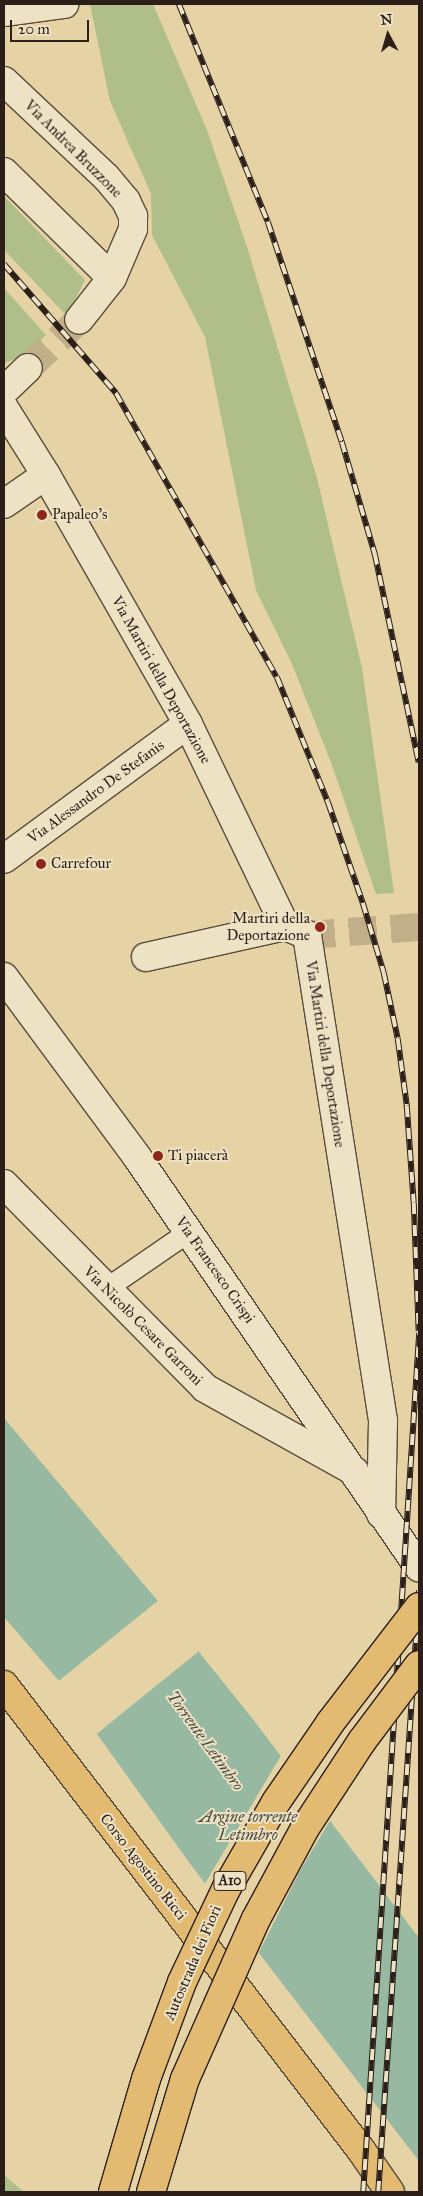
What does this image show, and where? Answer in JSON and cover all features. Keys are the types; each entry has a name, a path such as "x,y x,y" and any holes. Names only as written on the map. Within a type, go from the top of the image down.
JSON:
{"main road":[{"name":"Autostrada dei Fiori","path":"113,2192 146,2080 182,1982 226,1889 281,1794 330,1724 419,1607"},
{"name":"A10","path":"151,2192 185,2079 256,1918 305,1828 362,1741 419,1665"},
{"name":"Corso Agostino Ricci","path":"4,1685 361,2150 390,2192"}],"street":[{"path":"4,12 64,4"},
{"name":"Via Andrea Bruzzone","path":"4,81 106,177 126,201 133,216 132,229 112,278 79,320"},
{"path":"4,172 112,278"},
{"path":"4,391 28,368"},
{"name":"Via Martiri della Deportazione","path":"4,408 46,475 188,724 296,930 383,1421 381,1514"},
{"path":"4,504 46,475"},
{"name":"Via Alessandro De Stefanis","path":"4,859 188,724"},
{"path":"146,957 296,930"},
{"name":"Via Francesco Crispi","path":"4,977 189,1232 419,1568"},
{"name":"Via Nicolò Cesare Garroni","path":"4,1184 205,1388 354,1471"},
{"path":"106,1289 189,1232"}],"shaded area":[{"path":"90,4 153,4 207,130 248,250 317,478 362,668 394,893 376,894 332,765 292,664 256,590 205,337 152,235 151,194 110,101"},
{"path":"4,196 85,280 67,316 4,250"},
{"path":"4,288 46,335 24,356 4,363"},
{"path":"4,2175 24,2192 4,2192"}],"water":[{"name":"Argine torrente Letimbro","path":"4,1418 157,1600 252,1718 419,1938 419,2161 191,1865 59,1681 4,1617"}],"pier":[{"path":"160,1599 201,1650 97,1734 56,1683"},
{"path":"282,1754 331,1819 301,1869 258,1954 204,1885"}],"tunnel":[{"path":"28,368 79,320"},
{"path":"307,935 419,927"}],"railway":[{"path":"179,4 268,222 342,442 375,554 419,762"},
{"path":"4,264 116,393 277,677 328,802 363,903 384,973 398,1039 407,1106 414,1203 419,1331"},
{"path":"363,2192 419,1333"},
{"path":"378,2192 419,1590"}],"place":[{"name":"Papaleo's","path":"42,515"},
{"name":"Carrefour","path":"41,864"},
{"name":"Martiri della Deportazione","path":"320,927"},
{"name":"Ti piacerà","path":"158,1156"}],"water label":[{"name":"Torrente Letimbro","path":"205,1741"}]}
